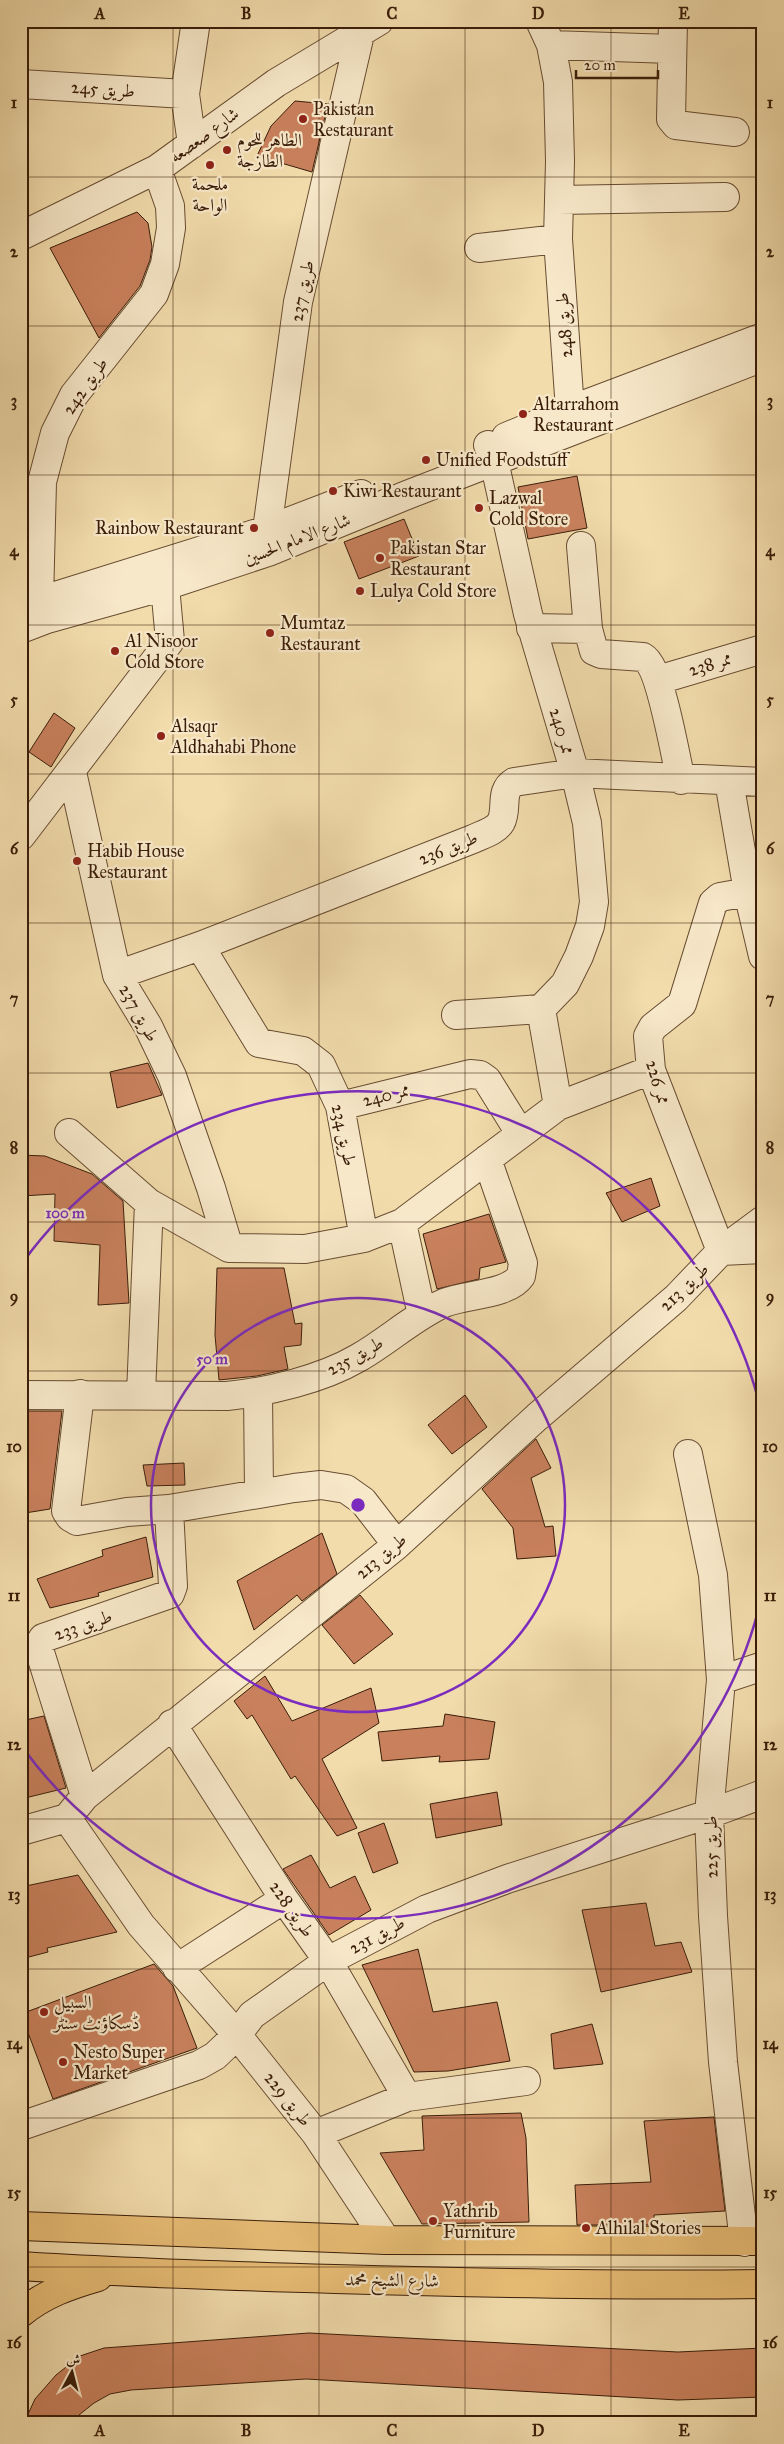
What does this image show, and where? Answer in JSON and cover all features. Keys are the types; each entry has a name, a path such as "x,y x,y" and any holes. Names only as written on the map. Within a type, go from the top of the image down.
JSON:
{"main road":[{"path":"21,2226 386,2240 753,2241"},
{"name":"شارع الشيخ محمد","path":"21,2266 112,2272 648,2285 763,2284"},
{"path":"21,2313 38,2300 70,2286 112,2272"}],"street":[{"path":"192,144 185,94 196,21"},
{"path":"673,21 671,119 676,124 735,132"},
{"name":"شارع صعصعه","path":"21,236 157,169 276,83 369,27"},
{"name":"طريق 237","path":"268,541 298,302 369,27"},
{"name":"طريق 248","path":"563,420 558,239 558,82 546,33 672,49"},
{"name":"طريق 245","path":"21,84 185,94"},
{"name":"طريق 242","path":"36,610 42,482 55,433 74,395 154,294 165,264 171,228 170,206 157,169"},
{"path":"559,200 725,197"},
{"path":"479,248 558,239"},
{"name":"شارع الامام الحسين","path":"719,364 763,337"},
{"name":"شارع الامام الحسين","path":"21,629 36,610 161,576 268,541 491,453 563,420 719,364 763,357"},
{"name":"ممر 240","path":"491,453 532,628 575,774 587,823 594,902 590,926 580,956 565,984 541,1009"},
{"path":"581,546 588,629 594,651 601,654 642,657 651,664 658,680 681,780"},
{"path":"21,836 72,772 170,641 161,576"},
{"path":"532,628 588,629"},
{"name":"ممر 238","path":"658,680 763,649"},
{"name":"طريق 237","path":"72,772 117,975 148,1026 172,1076 211,1188 229,1248"},
{"name":"طريق 236","path":"117,975 200,946 473,839 494,829 501,822 506,788 514,782 575,774 763,782"},
{"path":"729,781 748,892 763,956"},
{"name":"ممر 226","path":"721,1250 651,1070 650,1031 682,1004 713,903 720,897 748,892"},
{"name":"طريق 234","path":"200,946 259,1043 303,1051 321,1065 340,1106 364,1238"},
{"path":"456,1015 541,1009 558,1106"},
{"path":"69,1133 149,1203 229,1248 305,1249 364,1238 402,1223 558,1106 651,1070"},
{"name":"ممر 240","path":"340,1106 470,1074 480,1075 487,1080 520,1133"},
{"name":"طريق 235","path":"21,1395 141,1394 227,1396 258,1392 313,1377 344,1365 444,1303 461,1297 512,1286 521,1276 523,1270 521,1257 488,1160"},
{"path":"141,1394 149,1203"},
{"name":"طريق 213","path":"68,1818 85,1796 172,1724 397,1545 537,1417 676,1298 721,1250 763,1220"},
{"path":"402,1223 422,1316"},
{"name":"طريق 213","path":"721,1250 763,1249"},
{"path":"258,1392 259,1494"},
{"path":"80,1394 66,1512 77,1521 127,1512 169,1509 321,1486 346,1488 363,1501 397,1545"},
{"name":"طريق 225","path":"688,1454 713,1575 721,1680 710,1814 713,1916 723,2062 753,2241"},
{"name":"طريق 233","path":"85,1796 38,1646 39,1642 43,1638 170,1594 173,1586 169,1509"},
{"path":"721,1680 763,1666"},
{"name":"طريق 228","path":"172,1724 284,1899 328,1961 407,2097"},
{"name":"طريق 231","path":"21,2126 199,2065 215,2056 237,2035 252,2015 328,1961 427,1909 507,1879 710,1814 763,1794"},
{"path":"21,1831 68,1818"},
{"name":"طريق 229","path":"68,1818 141,1925 237,2035 316,2134 386,2240"},
{"path":"177,1968 284,1899"},
{"path":"316,2134 407,2097 526,2081"}],"building":[{"path":"295,101 328,104 312,172 257,156 271,126"},
{"path":"137,212 148,223 152,247 150,260 140,286 99,338 50,248"},
{"path":"577,476 587,528 528,539 518,487"},
{"path":"404,519 419,556 359,579 344,542"},
{"path":"54,713 75,728 51,767 29,752"},
{"path":"148,1063 162,1095 117,1108 110,1072"},
{"path":"21,1155 45,1156 92,1174 123,1201 129,1303 98,1305 100,1245 54,1241 55,1194 21,1196"},
{"path":"651,1178 660,1206 622,1222 606,1193"},
{"path":"489,1214 506,1262 480,1268 479,1279 437,1289 423,1234"},
{"path":"217,1268 284,1268 295,1324 302,1323 301,1345 284,1347 288,1369 257,1376 219,1380 215,1335"},
{"path":"465,1395 487,1427 452,1454 428,1425"},
{"path":"21,1411 62,1411 50,1509 25,1513 28,1443 21,1444"},
{"path":"536,1439 551,1468 531,1478 545,1527 553,1526 556,1556 517,1559 513,1528 482,1489"},
{"path":"184,1463 185,1485 147,1486 143,1465"},
{"path":"322,1533 337,1574 302,1601 297,1595 254,1630 237,1581"},
{"path":"146,1537 153,1577 98,1593 99,1596 50,1608 37,1579 103,1556 102,1550"},
{"path":"360,1595 393,1634 354,1664 322,1625"},
{"path":"265,1676 292,1721 371,1688 379,1723 322,1759 357,1828 337,1836 295,1776 291,1779 252,1715 247,1719 234,1701"},
{"path":"445,1714 495,1722 489,1759 439,1762 440,1756 382,1761 378,1732 443,1726"},
{"path":"44,1716 66,1788 21,1799 21,1721"},
{"path":"497,1792 502,1825 436,1838 430,1804"},
{"path":"384,1823 398,1863 373,1873 358,1833"},
{"path":"311,1855 330,1888 355,1876 371,1910 329,1935 283,1869"},
{"path":"78,1875 117,1932 47,1948 48,1952 21,1959 21,1887"},
{"path":"646,1903 655,1946 681,1942 692,1972 601,1992 582,1910"},
{"path":"418,1949 433,2012 497,2002 510,2061 448,2071 414,2072 362,1965"},
{"path":"154,1964 173,1986 197,2048 53,2099 21,2014"},
{"path":"592,2024 603,2064 554,2069 551,2034"},
{"path":"521,2113 526,2138 529,2222 422,2224 380,2153 424,2150 422,2116"},
{"path":"714,2117 725,2211 654,2215 654,2225 577,2225 575,2185 651,2182 644,2121"},
{"path":"309,2333 678,2352 763,2348 763,2397 678,2400 306,2379 131,2390 110,2394 94,2403 79,2415 74,2423 24,2423 35,2399 56,2375 80,2356 104,2348"}],"place":[{"name":"Pakistan Restaurant","path":"303,119"},
{"name":"الطاهر للحوم الطازجة","path":"227,150"},
{"name":"ملحمة الواحة","path":"210,165"},
{"name":"Altarrahom Restaurant","path":"523,414"},
{"name":"Unified Foodstuff","path":"426,460"},
{"name":"Kiwi Restaurant","path":"333,491"},
{"name":"Lazwal Cold Store","path":"479,508"},
{"name":"Rainbow Restaurant","path":"254,528"},
{"name":"Pakistan Star Restaurant","path":"380,558"},
{"name":"Lulya Cold Store","path":"360,591"},
{"name":"Mumtaz Restaurant","path":"270,633"},
{"name":"Al Nisoor Cold Store","path":"115,651"},
{"name":"Alsaqr Aldhahabi Phone","path":"161,736"},
{"name":"Habib House Restaurant","path":"77,861"},
{"name":"السبیل ڈسکاؤنٹ سنٹر","path":"44,2012"},
{"name":"Nesto Super Market","path":"63,2062"},
{"name":"Yathrib Furniture","path":"433,2221"},
{"name":"Alhilal Stories","path":"586,2228"}]}
